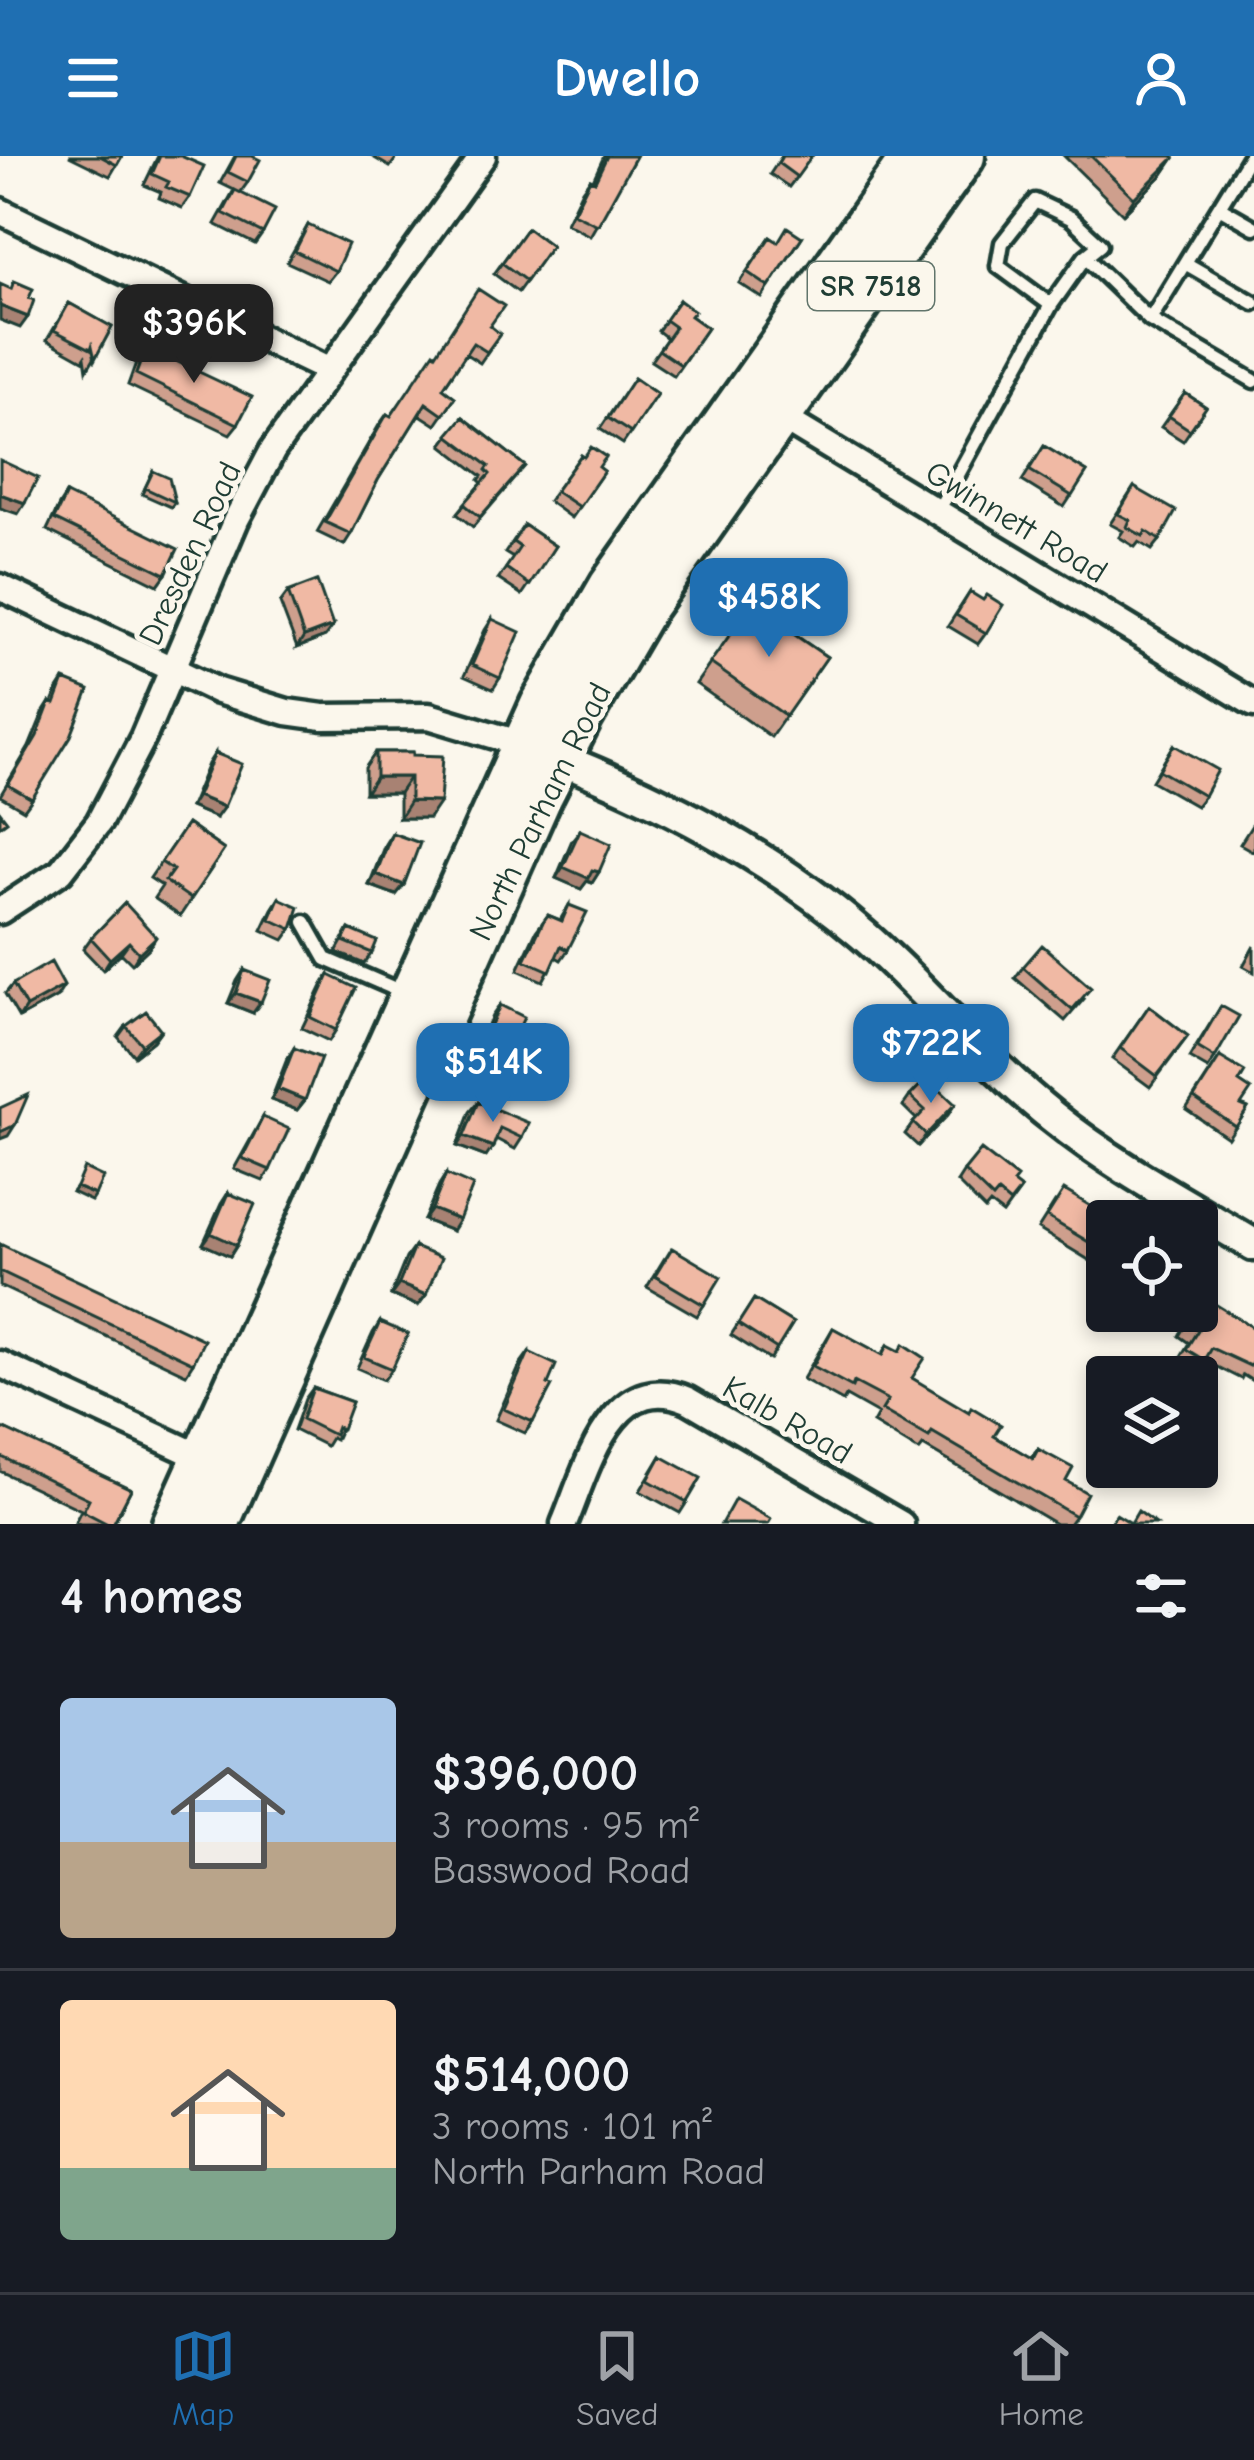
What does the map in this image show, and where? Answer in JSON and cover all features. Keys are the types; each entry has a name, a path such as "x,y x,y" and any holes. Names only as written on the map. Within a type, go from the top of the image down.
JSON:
{"highway":[{"name":"North Parham Road","path":"762,406 914,156"},
{"name":"North Parham Road","path":"174,1524 221,1466 611,586 963,156"},
{"name":"North Parham Road","path":"217,1524 221,1466 409,995 540,752"}],"street":[{"name":"Dresden Road","path":"0,911 49,880 80,849 119,788 236,520 273,450 483,156"},
{"path":"0,211 328,370"},
{"name":"Gwinnett Road","path":"762,406 1254,704"},
{"path":"0,587 218,691 286,712 357,718 429,716 540,752 677,813 779,869 865,936 1015,1086 1057,1120 1122,1166 1254,1245"},
{"path":"0,1364 221,1466"},
{"name":"Kalb Road","path":"564,1524 622,1406 636,1396 661,1390 688,1400 901,1524"}],"lane":[{"path":"1150,320 1250,156"},
{"path":"938,512 1052,305 1085,256 1100,245 1071,218 1035,201 1002,243 998,266 1052,305"},
{"path":"1219,207 1254,227"},
{"path":"1085,256 1150,320 1254,381"},
{"path":"1185,263 1254,303"},
{"path":"305,922 326,959 409,995"}],"building":[{"path":"100,156 122,156 117,165"},
{"path":"160,156 181,156 204,166 190,197 166,187 169,182 152,174"},
{"path":"236,156 260,160 248,182 228,172"},
{"path":"607,156 636,156 598,225 573,213"},
{"path":"782,156 812,156 797,177 778,163"},
{"path":"1091,156 1172,156 1174,158 1134,198"},
{"path":"235,190 275,210 263,233 223,213"},
{"path":"308,225 348,244 336,271 295,251"},
{"path":"787,227 802,237 769,287 747,272 770,237 778,242"},
{"path":"527,228 551,246 526,281 502,263"},
{"path":"14,281 33,289 28,317 0,306 0,284 11,289"},
{"path":"478,289 504,306 490,326 500,334 487,352 473,343 443,388 455,397 443,415 426,403 351,534 325,522 387,414 391,416"},
{"path":"679,300 707,328 681,365 659,350 675,327 665,320"},
{"path":"69,303 112,327 95,359 92,346 54,330"},
{"path":"146,347 252,397 238,424 136,374"},
{"path":"634,378 657,394 631,433 608,418"},
{"path":"1185,393 1206,407 1190,430 1169,416"},
{"path":"463,417 525,466 480,517 464,504 490,474 489,466 448,435"},
{"path":"1044,446 1087,472 1072,496 1029,470"},
{"path":"591,447 606,457 599,467 604,471 579,507 555,491"},
{"path":"0,460 38,478 25,503 0,494"},
{"path":"153,471 169,478 175,502 145,488"},
{"path":"1134,487 1176,511 1160,540 1127,527 1130,520 1118,514"},
{"path":"66,494 178,549 166,574 54,519"},
{"path":"524,525 555,546 530,585 506,568 520,547 513,542"},
{"path":"317,581 333,626 304,637 288,592"},
{"path":"970,592 1003,605 986,633 956,615"},
{"path":"751,605 827,657 786,716 710,663"},
{"path":"492,619 520,632 500,678 472,665"},
{"path":"64,680 89,690 71,736 32,799 8,785"},
{"path":"1174,745 1218,770 1204,796 1159,770"},
{"path":"376,752 443,756 440,802 410,801 410,777 376,777"},
{"path":"215,753 242,764 224,807 197,796"},
{"path":"187,824 224,850 191,899 165,881 173,870 161,862"},
{"path":"580,830 611,844 599,872 592,870 588,878 563,867"},
{"path":"392,833 420,843 404,885 376,874"},
{"path":"279,898 299,907 292,929 270,919"},
{"path":"125,903 156,937 139,953 129,942 110,959 91,938"},
{"path":"569,905 587,912 568,950 561,946 550,971 525,960 548,915 562,921"},
{"path":"349,929 377,941 372,953 343,941"},
{"path":"1042,945 1091,988 1072,1010 1023,967"},
{"path":"51,962 64,986 26,1007 13,984"},
{"path":"244,970 270,980 261,1002 236,993"},
{"path":"329,975 356,988 336,1030 310,1017"},
{"path":"500,1005 524,1017 508,1053 483,1042"},
{"path":"1149,1006 1188,1036 1157,1076 1120,1048"},
{"path":"1221,1006 1239,1016 1215,1058 1197,1047"},
{"path":"146,1011 161,1030 142,1045 126,1026"},
{"path":"294,1048 321,1058 305,1100 278,1089"},
{"path":"1220,1057 1245,1072 1239,1082 1251,1090 1241,1105 1248,1108 1236,1127 1194,1098"},
{"path":"927,1078 955,1104 926,1135 913,1123 925,1110 910,1096"},
{"path":"28,1095 15,1125 0,1132 0,1108"},
{"path":"478,1102 529,1123 522,1138 500,1128 493,1147 464,1136"},
{"path":"263,1117 289,1129 270,1170 242,1158"},
{"path":"981,1150 1017,1178 1013,1183 1021,1189 1010,1203 998,1193 993,1199 964,1171"},
{"path":"84,1168 103,1177 95,1195 76,1187"},
{"path":"446,1174 473,1186 459,1220 432,1209"},
{"path":"1064,1190 1086,1203 1086,1240 1047,1217"},
{"path":"228,1193 255,1204 237,1245 211,1233"},
{"path":"0,1244 204,1340 193,1363 0,1271"},
{"path":"414,1247 441,1258 426,1295 399,1284"},
{"path":"672,1248 721,1277 704,1305 655,1276"},
{"path":"754,1299 793,1323 777,1349 738,1324"},
{"path":"1218,1306 1254,1328 1254,1364 1250,1366 1211,1348 1206,1356 1186,1349 1197,1332 1218,1332"},
{"path":"380,1322 408,1334 392,1369 364,1357"},
{"path":"833,1328 883,1355 888,1345 900,1351 904,1344 925,1358 912,1378 1001,1425 994,1436 1033,1459 1038,1449 1073,1468 1066,1481 1087,1493 1075,1516 932,1432 929,1437 882,1410 888,1400 813,1366"},
{"path":"529,1352 556,1365 548,1384 552,1386 533,1422 504,1409"},
{"path":"313,1388 352,1402 342,1429 337,1427 334,1435 302,1419"},
{"path":"0,1427 131,1489 113,1524 83,1511 89,1499 0,1456"},
{"path":"661,1456 701,1478 687,1502 648,1480"},
{"path":"735,1499 771,1519 768,1524 721,1524"},
{"path":"1138,1511 1156,1524 1110,1524 1116,1514 1131,1523"}]}
